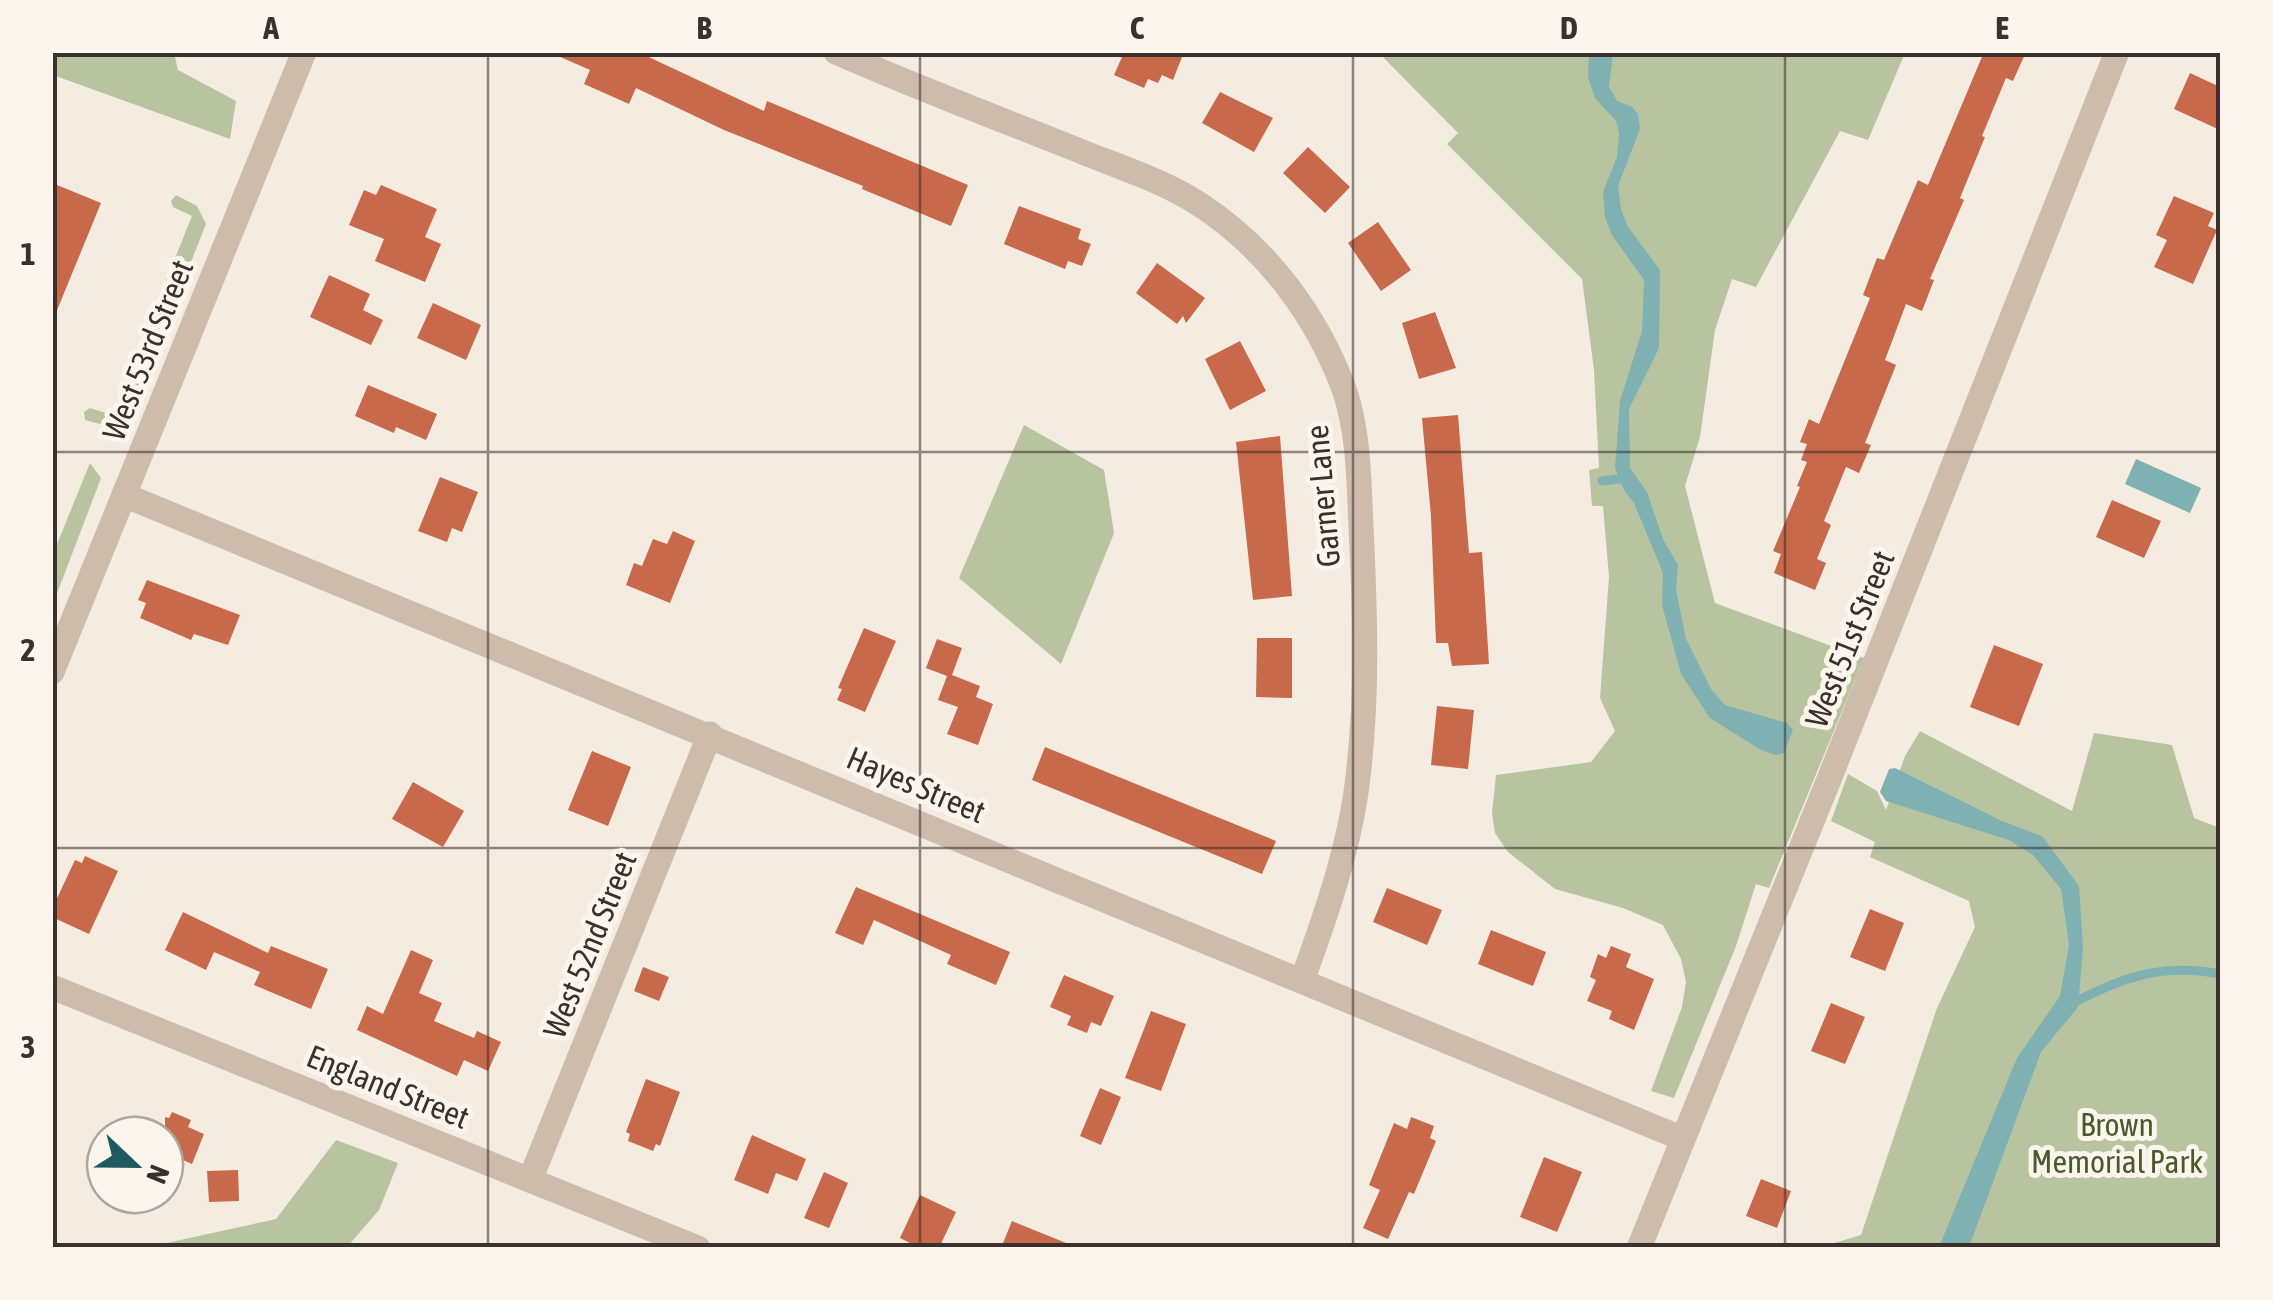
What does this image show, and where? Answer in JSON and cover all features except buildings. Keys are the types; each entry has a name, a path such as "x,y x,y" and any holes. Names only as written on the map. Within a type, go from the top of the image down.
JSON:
{"street":[{"name":"West 53rd Street","path":"54,665 304,52"},
{"name":"Garner Lane","path":"836,52 1198,203 1265,260 1292,289 1318,335 1346,394 1357,459 1365,606 1364,675 1358,779 1335,888 1302,981"},
{"name":"West 51st Street","path":"1639,1248 1838,759 2117,52"},
{"name":"Hayes Street","path":"124,495 1681,1138"},
{"name":"West 52nd Street","path":"530,1180 710,734"},
{"name":"England Street","path":"52,987 698,1248"}],"green space":[{"path":"52,53 174,53 178,70 236,101 230,139 53,75"},
{"path":"1379,53 1905,53 1868,140 1840,131 1756,287 1732,279 1715,330 1700,437 1685,486 1715,603 1864,658 1769,888 1756,884 1736,946 1674,1098 1651,1091 1682,1007 1686,982 1681,959 1663,925 1623,908 1555,889 1508,852 1495,833 1492,813 1496,775 1591,762 1615,731 1600,698 1609,577 1603,506 1592,506 1589,470 1599,468 1594,370 1582,279 1447,144 1458,133"},
{"path":"176,195 197,206 206,224 130,415 115,424 85,420 84,412 90,408 112,415 192,216 173,207 171,201"},
{"path":"1024,425 1104,470 1114,533 1061,664 959,578"},
{"path":"90,463 101,478 53,604 53,554"},
{"name":"Brown Memorial Park","path":"1920,731 2072,811 2094,733 2172,745 2194,818 2220,828 2220,1247 1818,1248 1861,1235 1937,1008 1975,927 1969,901 1870,857 1875,842 1831,821 1848,774 1877,791 1886,810 1905,756"},
{"path":"336,1140 398,1163 379,1210 347,1247 148,1247 276,1219"}],"water":[{"path":"1589,53 1613,53 1609,87 1617,101 1638,114 1640,129 1618,186 1621,209 1628,227 1660,270 1659,348 1629,409 1630,468 1647,492 1663,539 1678,565 1676,590 1686,639 1711,689 1725,705 1787,723 1793,730 1784,753 1776,755 1761,750 1710,718 1681,674 1662,605 1663,573 1615,468 1620,401 1642,331 1644,280 1612,235 1605,217 1603,192 1617,157 1619,133 1616,121 1595,98 1588,77"},
{"path":"2136,459 2201,488 2190,513 2125,484"},
{"path":"1895,768 2002,821 2042,836 2079,886 2083,948 2078,1007 2041,1052 1969,1247 1939,1247 2017,1058 2060,996 2069,945 2061,889 2033,855 2009,840 1886,801 1880,792 1889,769"}],"waterway":[{"path":"1602,481 1627,478"},
{"path":"2071,1004 2143,975 2179,970 2220,974"}]}
